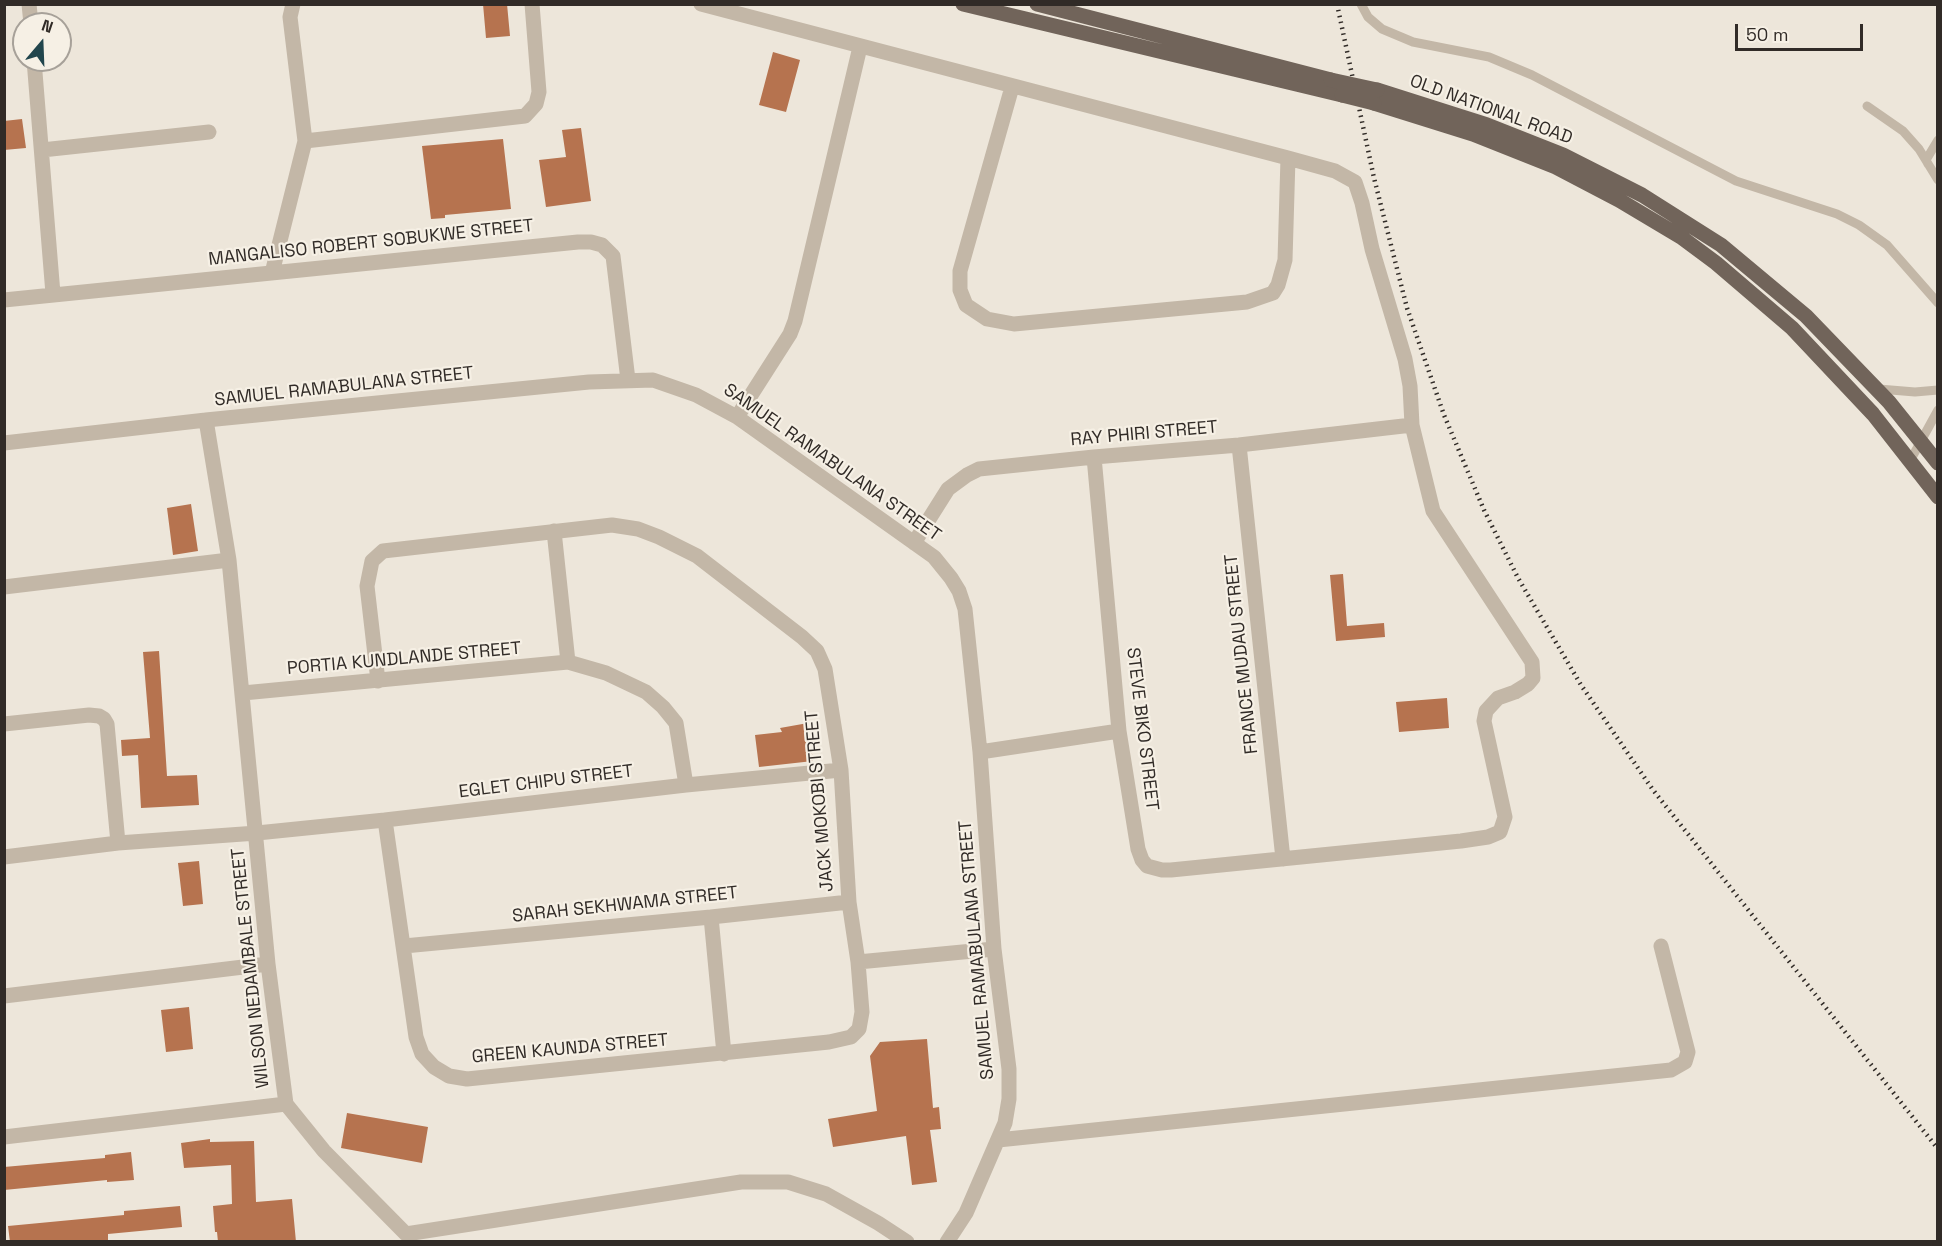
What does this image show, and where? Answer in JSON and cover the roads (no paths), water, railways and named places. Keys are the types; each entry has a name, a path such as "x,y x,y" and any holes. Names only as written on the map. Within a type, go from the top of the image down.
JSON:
{"main road":[{"name":"OLD NATIONAL ROAD","path":"963,4 1342,95 1376,97 1498,129 1563,155 1642,195 1721,245 1806,316 1876,388 1938,463"},
{"name":"OLD NATIONAL ROAD","path":"1037,4 1331,80 1557,167 1619,200 1681,237 1716,263 1792,328 1866,407 1938,497"}],"street":[{"path":"272,273 305,141 290,17 293,4"},
{"path":"305,141 525,116 536,104 538,92 532,4"},
{"path":"701,4 1288,158 1335,171 1355,182 1362,202 1372,249 1405,359 1410,386 1412,425"},
{"path":"737,417 790,334 795,321 814,249 860,47"},
{"path":"35,72 53,294"},
{"path":"1012,87 960,271 960,290 966,305 987,319 1014,324 1247,302 1273,293 1278,285 1285,260 1288,158"},
{"path":"42,150 209,132"},
{"name":"MANGALISO ROBERT SOBUKWE STREET","path":"4,300 578,242 602,245 613,256 628,380"},
{"name":"SAMUEL RAMABULANA STREET","path":"4,443 206,420 589,382 653,380 696,395 737,417 934,557 944,568 958,591 965,609 980,752 994,949 1009,1069 1009,1100 1005,1123 966,1213 946,1242"},
{"name":"WILSON NEDAMBALE STREET","path":"206,420 229,560 268,964 286,1104 324,1151 410,1238 741,1182 788,1182 825,1194 908,1242"},
{"name":"RAY PHIRI STREET","path":"914,543 948,489 979,469 1239,445 1412,425"},
{"name":"STEVE BIKO STREET","path":"1094,457 1119,731 1138,849 1142,860 1148,866 1171,870 1478,839 1496,834 1504,825 1505,817 1484,722 1486,711 1498,698 1523,688 1533,678 1532,662 1433,511 1412,425"},
{"name":"FRANCE MUDAU STREET","path":"1239,445 1283,859"},
{"name":"JACK MOKOBI STREET","path":"378,681 367,586 372,561 378,554 388,550 612,525 638,529 697,556 817,651 825,669 841,770 849,902 858,962"},
{"path":"554,531 568,662 606,673 646,692 663,707 676,723 686,785"},
{"path":"4,587 229,560"},
{"name":"PORTIA KUNDLANDE STREET","path":"243,693 568,662"},
{"path":"4,724 89,715 104,719 118,843"},
{"path":"980,752 1119,731"},
{"name":"EGLET CHIPU STREET","path":"4,856 118,843 257,833 385,820 686,785 841,770"},
{"name":"GREEN KAUNDA STREET","path":"385,820 416,1037 422,1054 434,1067 449,1076 466,1078 724,1054 842,1040 855,1034 862,1020 858,962"},
{"name":"SARAH SEKHWAMA STREET","path":"404,946 849,902"},
{"path":"711,917 724,1054"},
{"path":"998,1140 1671,1070 1686,1062 1688,1052 1661,946"},
{"path":"858,962 994,949"},
{"path":"4,996 268,964"},
{"path":"4,1137 286,1104"}],"lane":[{"path":"1361,4 1368,17 1382,29 1413,42 1489,57 1532,75 1736,181 1837,214 1859,225 1887,245 1938,303"},
{"path":"1867,106 1904,131 1919,148 1935,175"},
{"path":"1935,175 1926,160 1938,140"},
{"path":"1876,388 1896,392 1938,390"},
{"path":"1910,461 1938,410"}],"railway":[{"path":"1337,4 1374,178 1407,308 1444,415 1484,510 1518,578 1581,685 1653,790 1938,1149"}]}
